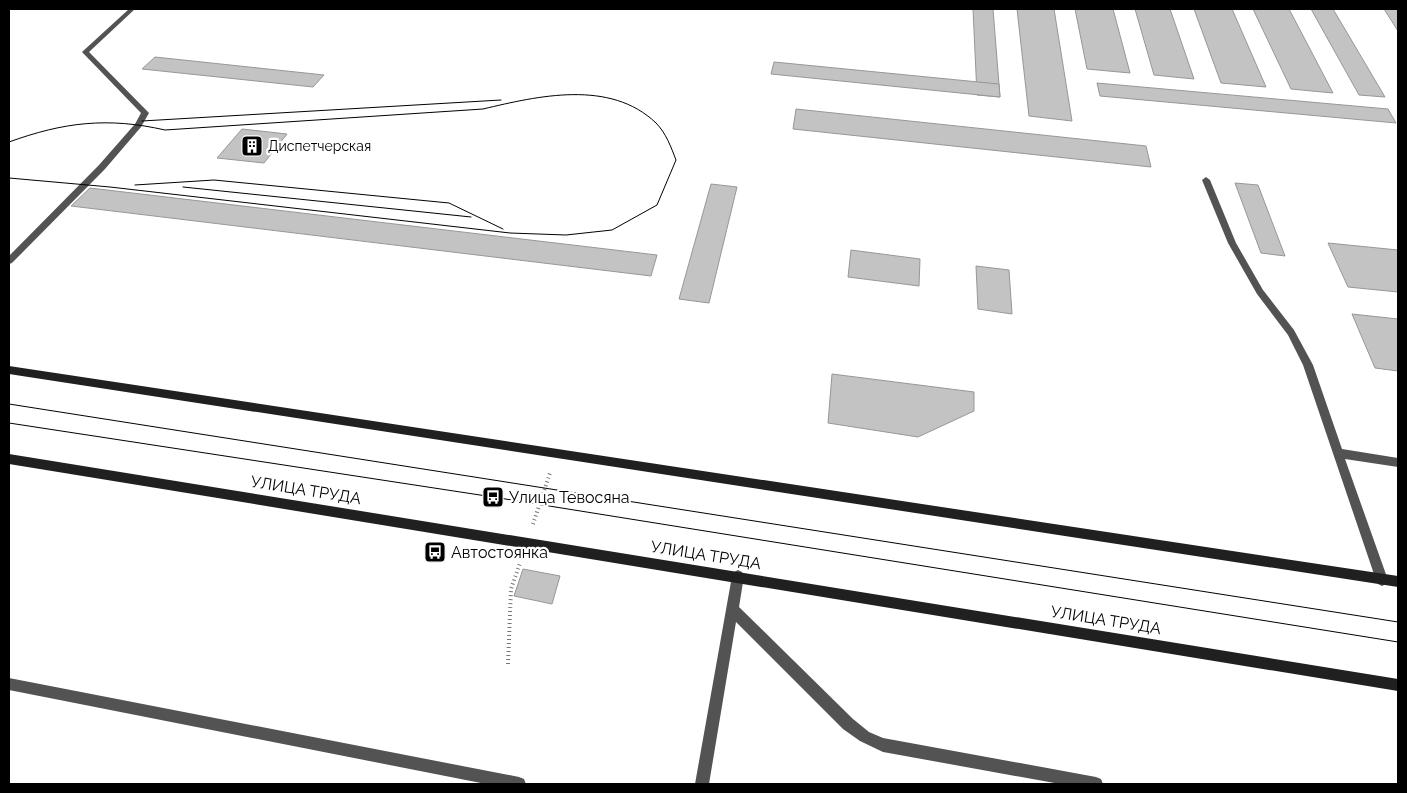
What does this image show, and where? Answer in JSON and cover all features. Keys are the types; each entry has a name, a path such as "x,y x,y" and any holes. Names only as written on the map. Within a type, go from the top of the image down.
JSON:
{"main road":[{"path":"9,370 1398,582"},
{"name":"УЛИЦА ТРУДА","path":"9,459 738,576 1398,685"}],"lane":[{"path":"9,261 102,167 138,125 144,113 86,52 132,9"},
{"path":"1206,180 1232,243 1260,292 1292,333 1308,365 1382,580"},
{"path":"1338,453 1398,462"},
{"path":"702,784 738,576"},
{"path":"732,609 858,734 870,740 884,745 1096,784"},
{"path":"9,684 519,784"}],"building":[{"path":"973,9 993,9 1000,97 977,95"},
{"path":"1017,9 1054,9 1072,121 1029,116"},
{"path":"1075,9 1113,9 1130,73 1087,69"},
{"path":"1135,9 1170,9 1194,79 1154,75"},
{"path":"1194,9 1232,9 1266,87 1221,83"},
{"path":"1253,9 1289,9 1333,93 1291,89"},
{"path":"1311,9 1333,9 1385,97 1359,95"},
{"path":"1384,9 1398,9 1398,31"},
{"path":"155,57 324,75 313,87 142,69"},
{"path":"774,62 999,84 1000,97 771,74"},
{"path":"1097,83 1388,109 1396,123 1100,96"},
{"path":"796,109 1146,146 1151,167 793,129"},
{"name":"Диспетчерская","path":"242,129 287,134 264,163 217,158"},
{"path":"1235,183 1258,185 1285,256 1261,253"},
{"path":"711,184 737,187 709,303 679,299"},
{"path":"90,188 657,255 651,276 71,206"},
{"path":"1328,243 1398,250 1398,292 1348,287"},
{"path":"851,250 920,259 919,286 848,277"},
{"path":"976,266 1009,270 1012,314 978,309"},
{"path":"1352,314 1398,319 1398,371 1375,368"},
{"path":"832,374 974,392 974,411 918,437 828,423"},
{"path":"523,569 560,576 552,604 514,596"}],"tram line":[{"path":"9,142 49,130 86,124 124,124 165,130 483,109 550,96 573,95 596,96 617,100 638,109 663,131 676,160 657,205 612,230 566,235 510,233 110,187 9,178"},
{"path":"142,121 501,100"},
{"path":"135,185 214,180 449,203 503,229"},
{"path":"183,187 471,217"},
{"path":"9,404 1398,622"},
{"path":"9,423 493,497 1398,642"}],"place":[{"name":"Диспетчерская","path":"252,146"},
{"name":"Улица Тевосяна","path":"493,497"},
{"name":"Автостоянка","path":"435,552"}]}
